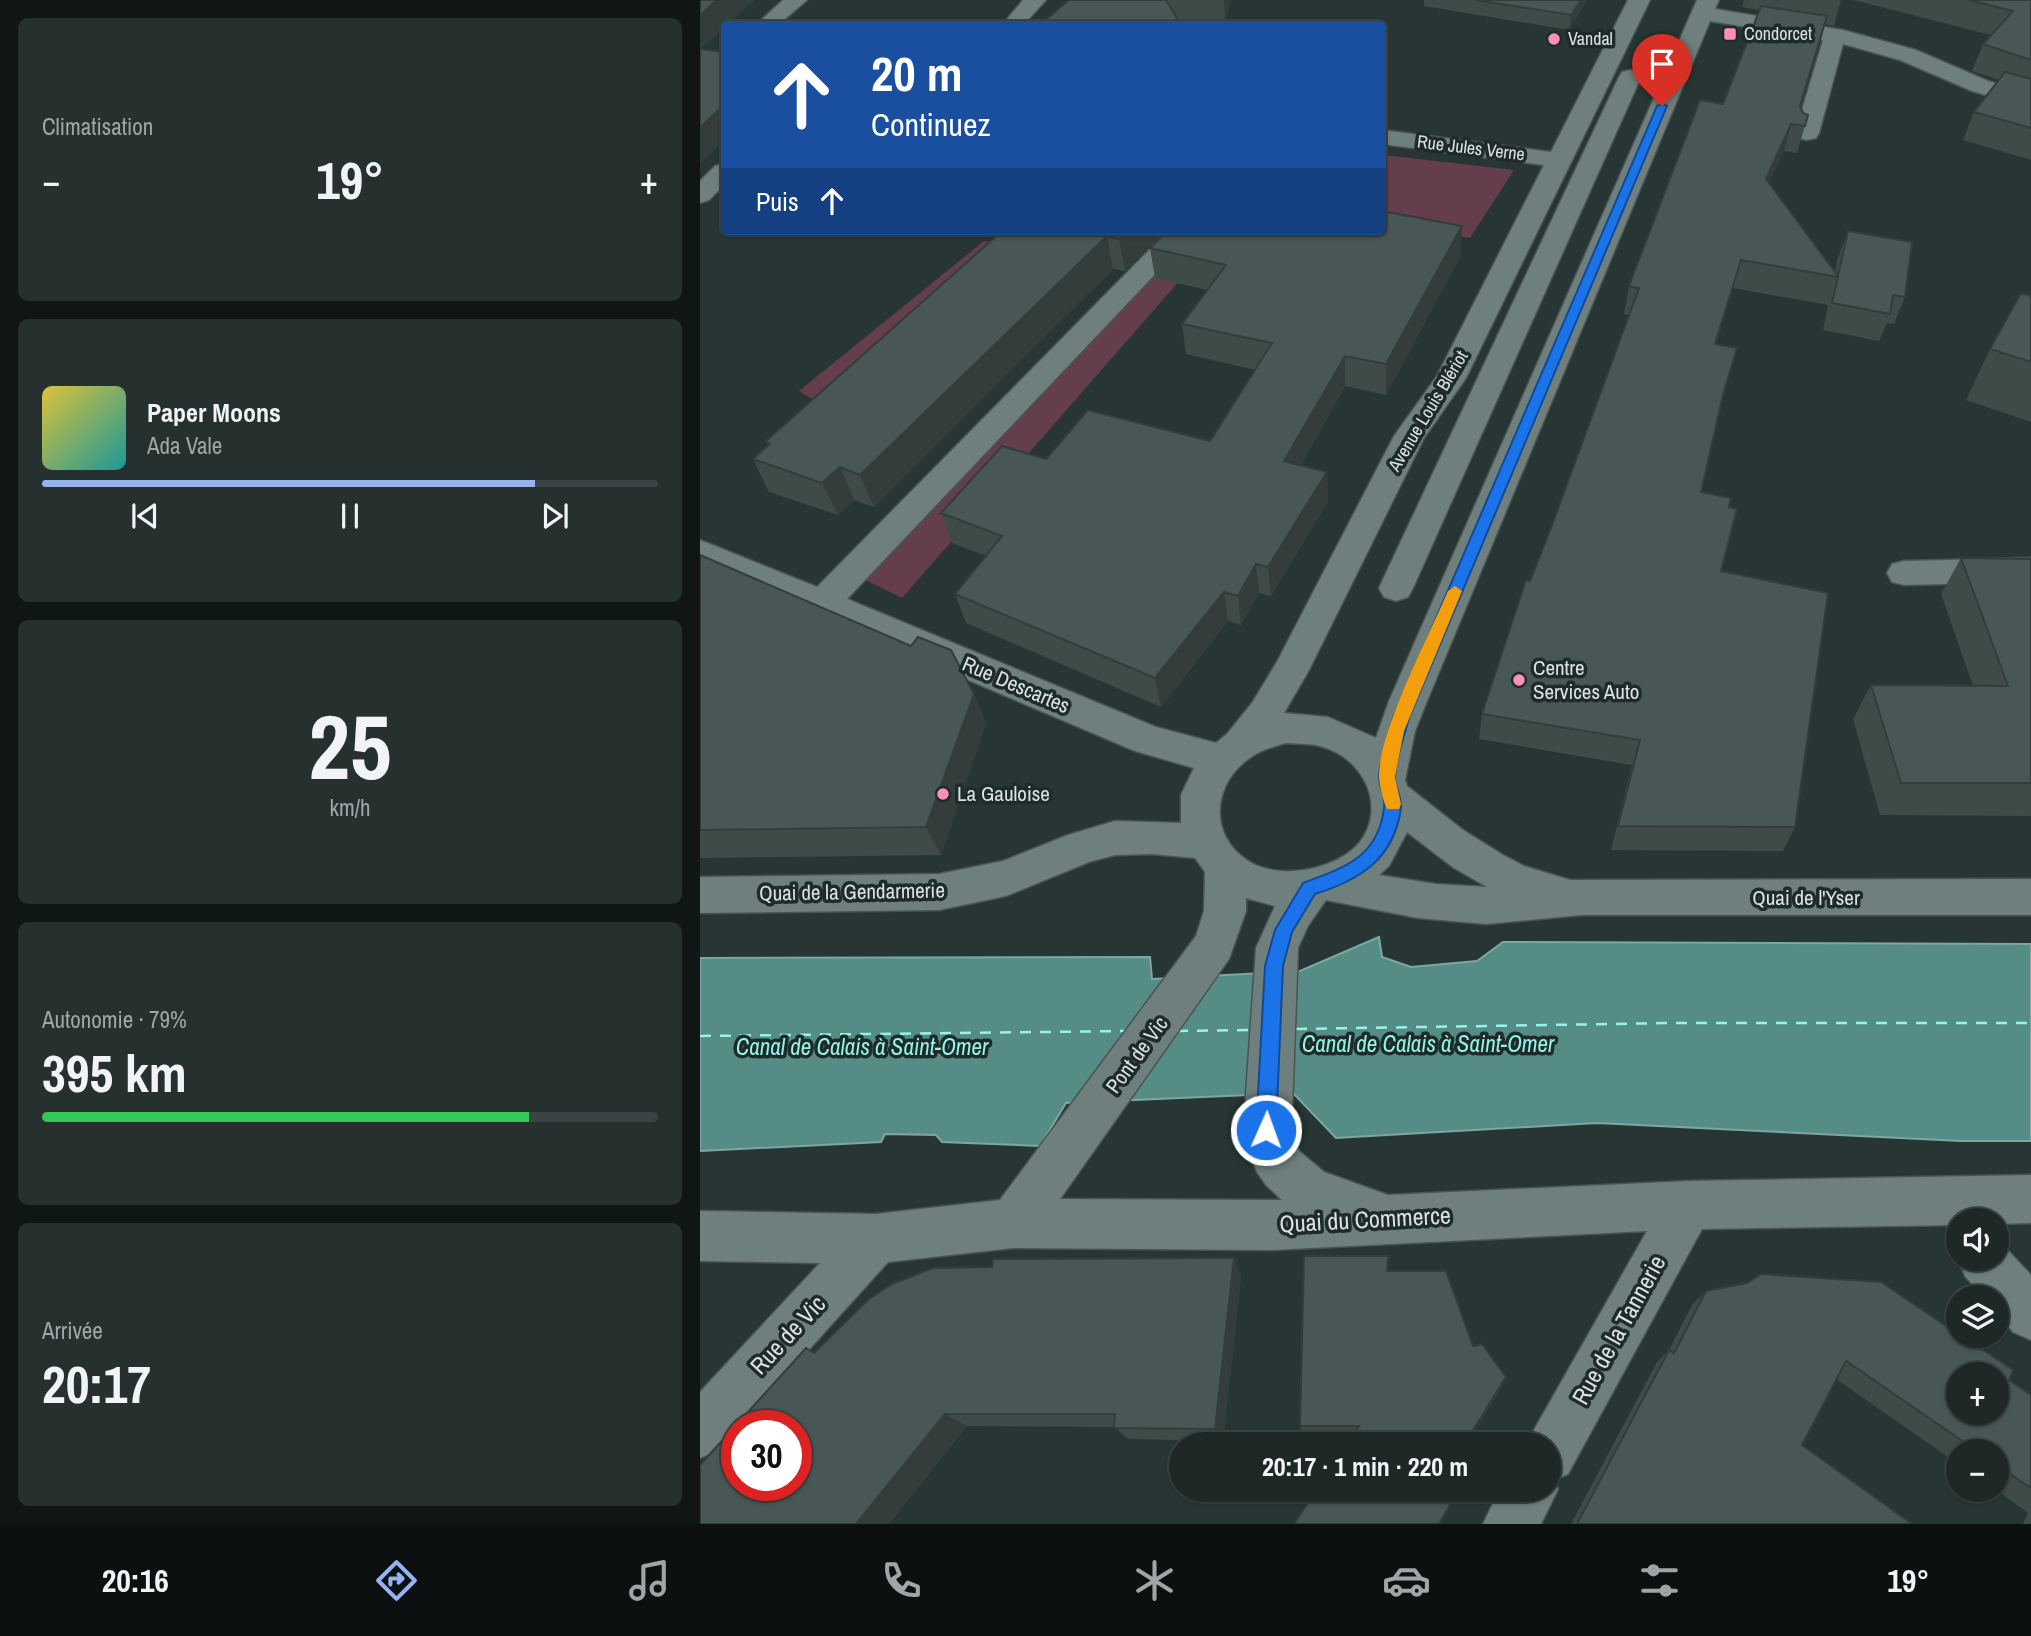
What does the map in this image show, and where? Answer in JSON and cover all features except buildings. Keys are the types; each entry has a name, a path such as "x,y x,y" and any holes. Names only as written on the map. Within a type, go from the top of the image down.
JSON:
{"street":[{"path":"771,21 796,0"},
{"path":"1016,21 1035,0"},
{"name":"Avenue Louis Blériot","path":"1231,752 1265,713 1292,670 1410,436 1451,378 1559,160 1616,75 1639,0"},
{"path":"1390,787 1376,760 1360,746 1340,735 1319,729 1285,728 1262,733 1231,752 1203,785 1198,804 1199,824 1216,855 1247,879 1270,887 1318,886 1359,867 1381,844 1392,816 1390,787 1396,731 1705,6 1835,35 1908,55 1980,86 2031,101"},
{"path":"1807,134 1835,35"},
{"path":"1908,55 1971,100 2031,117"},
{"path":"1396,588 1616,75 1672,83"},
{"name":"Rue Jules Verne","path":"1386,138 1559,160"},
{"path":"700,195 721,174"},
{"path":"822,603 1179,235"},
{"name":"Rue Descartes","path":"700,552 1148,740 1231,752"},
{"path":"1904,573 2031,570"},
{"path":"1340,575 1451,601"},
{"name":"Quai de l'Yser","path":"1390,787 1438,833 1491,870 1523,885 1581,897"},
{"name":"Quai de la Gendarmerie","path":"700,895 939,892 1006,878 1082,847 1115,838 1153,837 1216,855"},
{"name":"Pont de Vic","path":"1013,1223 1214,945 1225,911 1216,855"},
{"path":"1318,886 1283,930 1274,966 1267,1138 1273,1156 1284,1172 1301,1187 1338,1204 1399,1218"},
{"name":"Quai de l'Yser","path":"1318,886 1472,905 1521,905 1581,897 2031,897"},
{"name":"Quai du Commerce","path":"1986,1208 2031,1199"},
{"name":"Quai du Commerce","path":"700,1236 876,1239 1013,1223 1272,1225 1689,1205 1946,1216"},
{"name":"Rue de la Tannerie","path":"1561,1434 1689,1205"},
{"name":"Rue de Vic","path":"700,1431 876,1239"},
{"path":"1994,1271 2031,1314"},
{"path":"1511,1524 1523,1502"}],"shaded area":[{"path":"1386,155 1514,170 1470,238 1434,232 1386,231"},
{"path":"1160,235 1220,235 902,598 853,574"},
{"path":"984,241 1020,246 835,413 799,391"}],"water":[{"name":"Canal de Calais à Saint-Omer","path":"1379,937 1382,957 1411,967 1477,961 1503,942 2031,944 2031,1141 1961,1141 1597,1123 1336,1138 1293,1093 1066,1103 1040,1146 942,1142 936,1135 885,1134 881,1142 700,1151 700,958 1150,957 1152,979 1300,971"}],"ferry route":[{"path":"1296,1029 1674,1023 2031,1023"},
{"path":"1177,1031 1252,1030"},
{"path":"700,1036 1126,1031"}],"slow traffic":[{"path":"1393,804 1387,777 1396,731 1455,591"}],"place":[{"name":"Condorcet","path":"1730,34"},
{"name":"Vandal","path":"1554,39"},
{"name":"Centre Services Auto","path":"1519,680"},
{"name":"La Gauloise","path":"943,794"}],"route":[{"path":"1266,1130 1274,966 1283,930 1309,888 1339,879 1359,867 1375,852 1386,834 1393,806 1387,777 1396,731 1662,106"}]}
